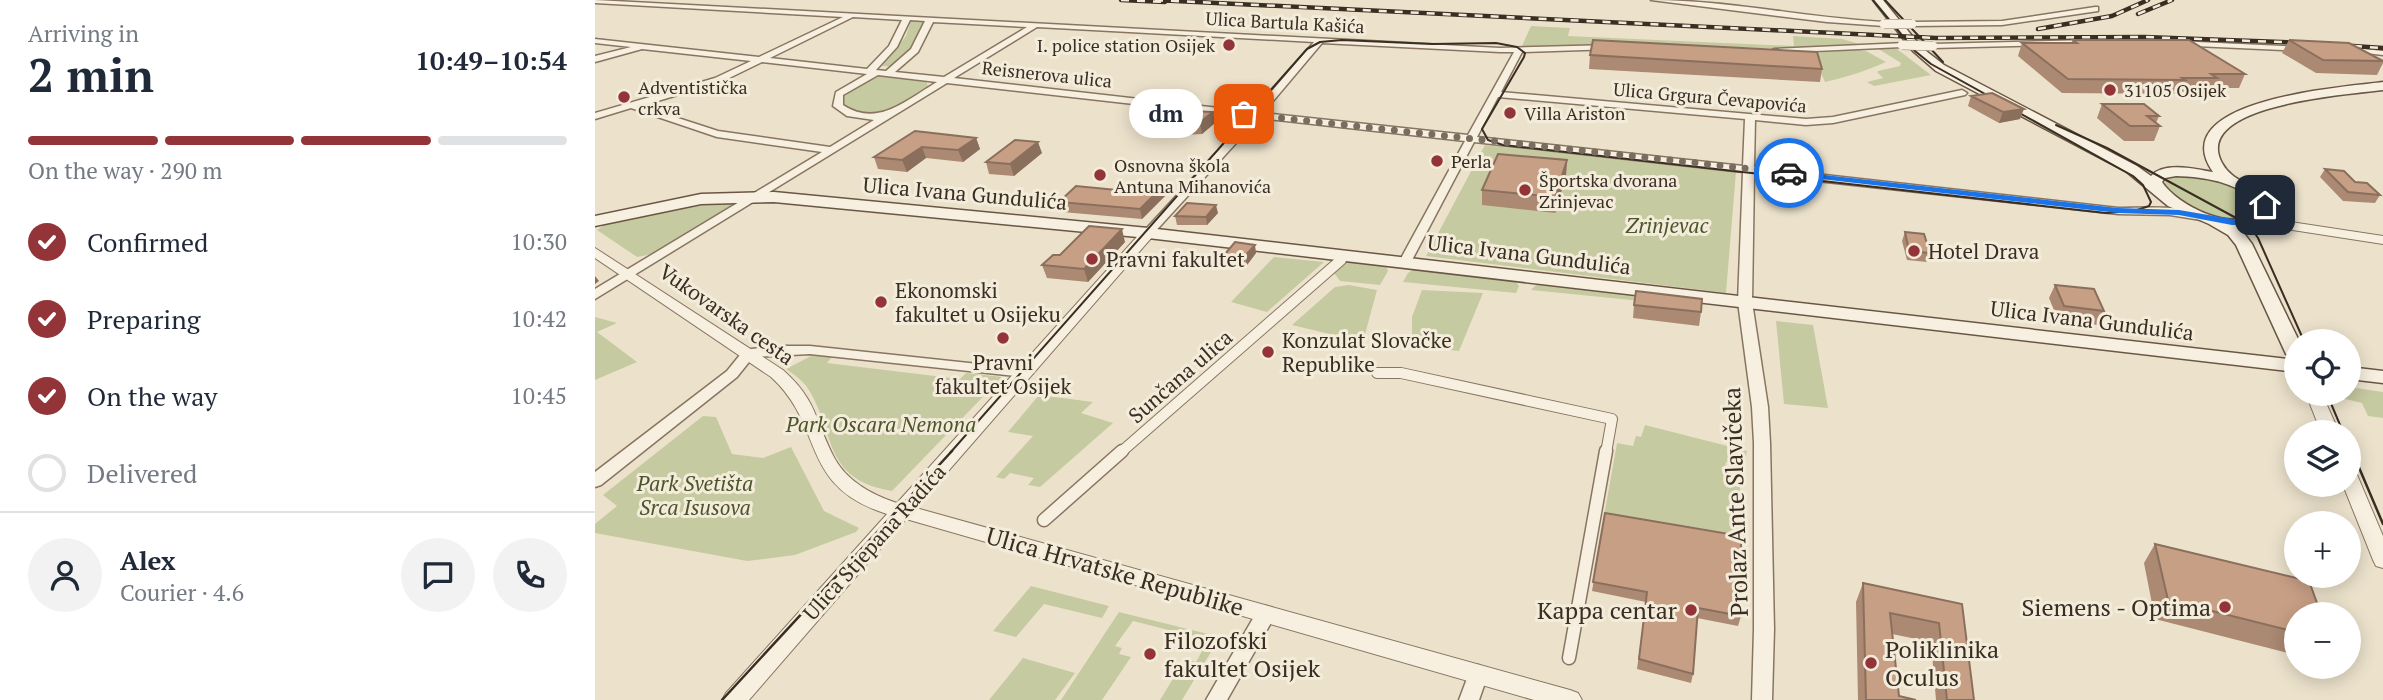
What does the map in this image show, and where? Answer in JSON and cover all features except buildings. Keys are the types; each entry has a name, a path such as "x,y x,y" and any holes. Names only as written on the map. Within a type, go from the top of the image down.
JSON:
{"main road":[{"path":"1878,0 1917,49 1965,88 2139,173 2179,207 2227,227 2244,244 2284,329"},
{"path":"2337,50 2352,52 2377,62"},
{"path":"2244,244 2245,230 2267,213 2265,205 2214,164 2211,141 2217,130 2231,118 2267,105 2383,83"},
{"path":"2115,161 2171,173 2207,170 2214,164"},
{"path":"2190,172 2221,178 2239,185"},
{"path":"2158,190 2154,182 2156,177 2171,173"},
{"name":"Ulica Ivana Gundulića","path":"595,221 701,199 756,197 1148,233 2284,365"},
{"path":"2205,218 2256,221"},
{"path":"2361,374 2383,377"}],"street":[{"path":"1655,0 1710,4 1834,21 1884,24 2002,23 2095,9"},
{"name":"Ulica Bartula Kašića","path":"595,3 1469,48 1519,50 1623,47"},
{"path":"595,116 718,80 853,15"},
{"path":"878,72 903,34 907,18"},
{"path":"884,118 850,114 838,106 839,94 915,50 930,19"},
{"path":"595,296 1037,24"},
{"name":"Ulica Stjepana Radića","path":"734,700 1320,40"},
{"name":"Reisnerova ulica","path":"595,41 2118,211 2170,212 2205,218"},
{"path":"1762,50 1821,51 1902,45 2102,42"},
{"path":"2168,43 2314,49"},
{"path":"595,60 643,46"},
{"path":"1405,262 1519,50"},
{"path":"2337,50 2377,62 2383,53"},
{"name":"Ulica Grgura Čevapovića","path":"1495,93 1750,118 1819,122 1965,88"},
{"path":"630,105 666,120 717,134 833,150"},
{"path":"1745,302 1750,118"},
{"path":"2118,211 2154,206 2160,200 2158,190"},
{"path":"2265,205 2303,227"},
{"path":"2256,221 2383,240"},
{"name":"Vukovarska cesta","path":"595,251 749,354 793,389 809,414 828,462 842,482 869,500 901,511"},
{"name":"Sunčana ulica","path":"1044,520 1341,260"},
{"name":"Prolaz Ante Slavičeka","path":"1745,302 1760,407 1762,443 1762,700"},
{"path":"595,481 732,374 749,354 777,349 810,351 1024,373"},
{"path":"1377,373 1401,373 1612,419 1569,658"},
{"path":"2357,497 2383,559"},
{"name":"Ulica Hrvatske Republike","path":"901,511 1570,700"},
{"path":"1216,700 1266,614"},
{"path":"1469,700 1478,674"}],"green space":[{"path":"911,21 924,21 917,41 894,67 882,66 906,36"},
{"path":"1531,26 1570,28 1568,36 1794,46 1793,36 1842,39 1859,44 1798,49 1660,45 1522,46"},
{"path":"1877,48 1897,49 1931,75 1874,86 1867,82 1883,78 1878,71 1900,66 1901,63"},
{"path":"1866,51 1886,62 1825,82 1812,53"},
{"path":"880,75 926,81 928,86 886,112 865,115 840,105 842,95 871,77"},
{"name":"Zrinjevac","path":"1485,145 1736,172 1726,293 1426,256"},
{"path":"2174,176 2211,179 2237,187 2256,203 2259,214 2252,218 2234,220 2196,212 2164,186 2167,178"},
{"path":"737,202 658,253 637,257 597,230 628,215 664,207"},
{"path":"1274,257 1324,262 1267,312 1231,302"},
{"path":"1349,260 1385,264 1388,271 1380,285 1340,281 1334,273"},
{"path":"1414,269 1514,280 1519,286 1516,293 1403,282"},
{"path":"1539,282 1701,299 1701,307 1531,290"},
{"path":"1349,285 1377,290 1364,338 1350,339 1292,325 1335,287"},
{"path":"1422,290 1483,293 1459,351 1430,348 1412,341 1412,317"},
{"path":"595,317 617,323 597,332 637,362 595,380"},
{"path":"1776,321 1813,325 1828,408 1784,404"},
{"name":"Park Oscara Nemona","path":"813,355 832,357 827,363 960,379 966,373 1002,377 892,491 869,485 853,476 834,452 807,387 786,369"},
{"path":"2361,389 2383,392 2383,418 2368,416 2362,403"},
{"path":"1039,395 1093,402 1081,413 1113,423 1040,487 1028,485 1034,478 1010,473 1004,479 996,477 1033,436 1008,432"},
{"name":"Park Svetišta Srca Isusova","path":"703,416 716,417 732,454 763,458 791,447 824,511 859,528 856,532 795,555 747,561 595,533 595,524 617,506 603,495"},
{"path":"1645,425 1747,451 1744,464 1726,462 1725,467 1740,471 1740,538 1604,516 1617,443 1633,446 1636,436 1641,437"},
{"path":"1031,586 1109,606 1102,618 1044,604 1016,637 993,631"},
{"path":"1119,612 1220,637 1182,700 1160,700 1185,659 1196,662 1208,640 1133,621 1115,646 1122,648 1119,654 1131,657 1102,700 1061,700"},
{"path":"1023,658 1075,673 1055,700 989,700"}],"tram line":[{"path":"950,453 1307,49 1320,42 1342,40 1432,44 1496,43 1517,47 1525,53 1524,57 1482,129 1488,140 1503,145 2106,213 2134,211 2149,206 2151,202 2143,185 2133,176 1931,64 1915,51 1873,0"},
{"path":"1885,0 1943,62"},
{"path":"2056,125 2107,148 2249,225 2258,238 2299,329"},
{"path":"2332,406 2338,420"},
{"path":"722,700 952,451"},
{"path":"2361,472 2383,524"}],"railway":[{"path":"1121,0 1165,2"},
{"path":"1155,0 1936,38 2145,37 2306,43"},
{"path":"2038,29 2112,16 2148,0"},
{"path":"2138,14 2172,0"},
{"path":"2338,45 2383,48"}],"way so far":[{"path":"1244,114 1789,173"}],"place":[{"name":"I. police station Osijek","path":"1229,45"},
{"name":"31105 Osijek","path":"2110,90"},
{"name":"Adventistička crkva","path":"624,97"},
{"name":"Villa Ariston","path":"1510,113"},
{"name":"dm","path":"1244,114"},
{"name":"Perla","path":"1437,161"},
{"name":"Osnovna škola Antuna Mihanovića","path":"1100,175"},
{"name":"Športska dvorana Zrinjevac","path":"1525,190"},
{"name":"Hotel Drava","path":"1914,251"},
{"name":"Pravni fakultet","path":"1092,259"},
{"name":"Ekonomski fakultet u Osijeku","path":"881,302"},
{"name":"Pravni fakultet Osijek","path":"1003,338"},
{"name":"Konzulat Slovačke Republike","path":"1268,352"},
{"name":"Siemens - Optima","path":"2225,607"},
{"name":"Kappa centar","path":"1691,610"},
{"name":"Filozofski fakultet Osijek","path":"1150,654"},
{"name":"Poliklinika Oculus","path":"1871,663"}],"route":[{"path":"1789,173 2118,211 2179,212 2232,222 2263,219 2267,213 2265,205"}]}
